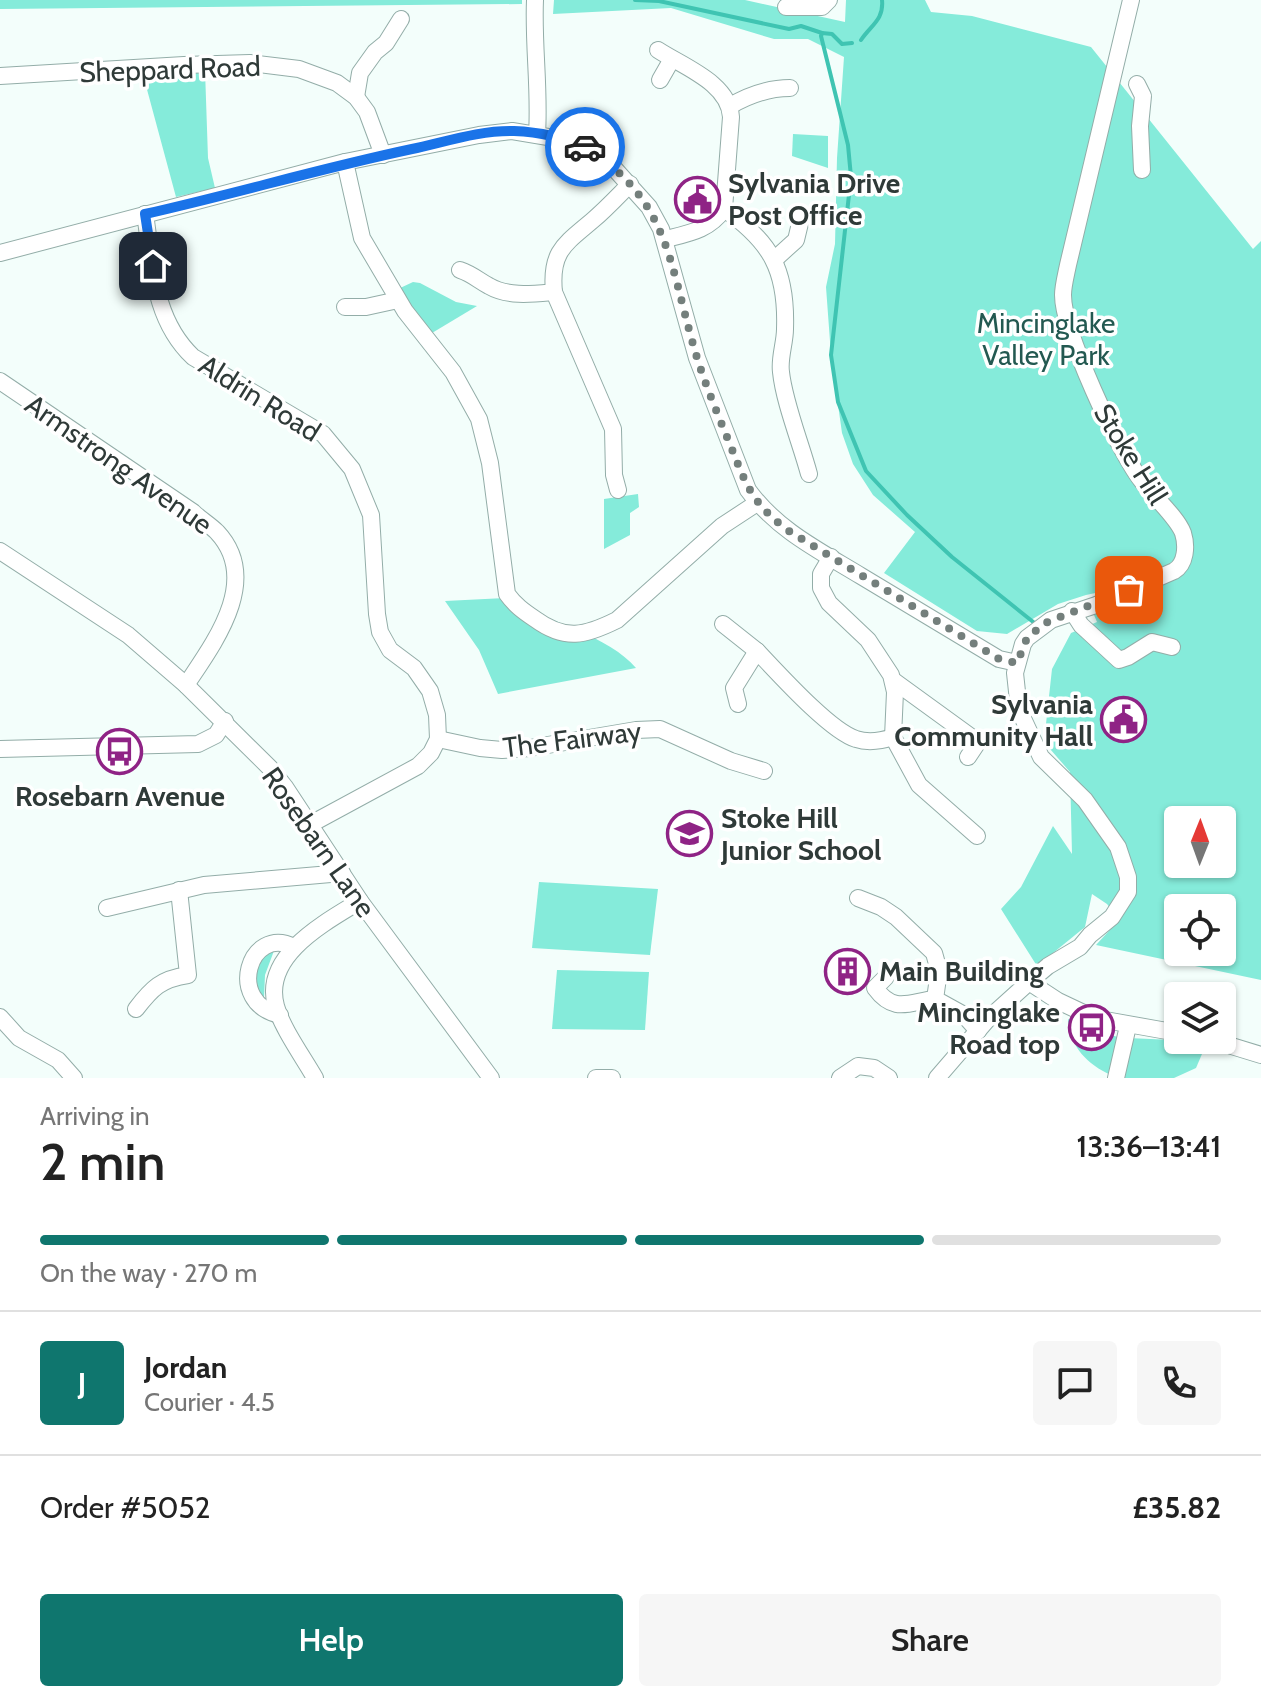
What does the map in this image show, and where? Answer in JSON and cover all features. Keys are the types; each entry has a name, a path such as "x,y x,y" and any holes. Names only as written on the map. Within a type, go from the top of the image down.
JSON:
{"street":[{"path":"535,0 534,43 539,104 537,134"},
{"path":"786,7 822,7 829,0"},
{"name":"Stoke Hill","path":"937,1078 978,1031 1029,982 1048,966 1080,947 1112,917 1128,892 1128,877 1118,847 1085,800 1041,757 1019,710 1015,689 1017,663 1023,644 1040,628 1072,611 1096,605 1174,571 1181,564 1185,548 1183,531 1139,478 1095,393 1069,326 1063,297 1131,0"},
{"path":"356,97 360,73 375,52 386,43 401,19"},
{"path":"660,80 665,54 716,87 730,106 731,135 724,209 715,221 702,229 666,239"},
{"name":"Sheppard Road","path":"0,76 250,63 299,69 337,83 364,105 383,155"},
{"path":"337,83 360,73"},
{"path":"1137,84 1143,96 1140,126 1142,170"},
{"path":"730,106 746,97 785,93"},
{"path":"0,253 345,162 487,133 512,131 558,137 587,148 630,184 649,207 666,239 697,358 748,490 757,503 789,531 831,557 999,659 1017,663"},
{"path":"345,162 362,238 398,300 453,372 479,419 490,463 507,594 514,605 551,631 577,634 599,628 617,620 722,526 757,503"},
{"path":"597,481 616,482 613,429 554,292 552,271 571,236 630,184"},
{"path":"724,209 749,227 775,259 784,287 780,370 809,474"},
{"name":"Aldrin Road","path":"145,214 161,307 167,325 180,345 193,357 323,434 352,469 371,515 380,632 390,650 414,668 430,691 437,715 438,739"},
{"path":"775,259 796,240 802,215"},
{"path":"460,270 506,292 528,295 554,292"},
{"path":"345,307 366,307 398,300"},
{"name":"Armstrong Avenue","path":"0,381 193,512 218,534 230,552 236,573 232,604 216,639 186,685"},
{"name":"Rosebarn Lane","path":"0,551 128,635 225,721 285,787 360,901 491,1078"},
{"path":"831,557 821,574 821,588 829,603 868,640 887,666 894,681 893,737 919,785 958,829 977,836"},
{"path":"1072,611 1081,625 1119,660 1152,642 1172,647"},
{"path":"723,624 757,651 806,701 850,737 869,742 893,737"},
{"path":"719,677 736,696 757,651"},
{"path":"894,681 978,742 968,757"},
{"path":"0,749 198,744 216,735 225,721"},
{"name":"The Fairway","path":"438,739 502,750 530,748 636,730 661,722 731,761 764,771"},
{"path":"309,825 418,766 431,753 438,739"},
{"path":"107,908 204,885 342,873"},
{"path":"136,1009 166,979 188,975 179,890"},
{"path":"858,898 896,917 934,953 939,971 935,999"},
{"path":"315,1078 276,1007 274,982 280,965 294,947 360,901"},
{"path":"280,1015 266,1011 253,998 248,981 249,966 253,958 268,945 282,943 294,947"},
{"path":"886,977 875,988 896,1004 935,999 964,1015 978,1031"},
{"path":"1029,982 1082,1013 1128,1026 1164,1031"},
{"path":"0,1017 19,1038 58,1060 74,1078"},
{"path":"1116,1078 1128,1026"},
{"path":"1236,1047 1261,1055"},
{"path":"840,1078 858,1066 874,1068 889,1078"},
{"path":"596,1078 612,1078"}],"green space":[{"path":"0,0 522,0 522,4 0,9"},
{"name":"Mincinglake Valley Park","path":"554,0 745,0 845,22 846,0 925,0 931,12 972,16 1091,47 1253,249 1261,241 1261,980 1195,966 1236,966 1236,894 1164,894 1164,959 1096,945 1119,920 1107,904 1092,894 1085,927 1037,966 1001,909 1021,887 1053,826 1072,854 1070,772 1044,742 1052,669 1071,633 1097,622 1094,615 1184,574 1058,604 1007,634 977,631 884,573 915,532 873,495 853,464 842,433 831,355 826,287 835,244 844,57 808,39 774,39 671,8 553,14"},
{"path":"205,70 208,158 215,188 176,197 142,71"},
{"path":"793,134 828,136 828,168 792,156"},
{"path":"413,282 456,302 477,306 432,333 398,289"},
{"path":"638,494 639,507 630,513 630,535 604,549 604,499"},
{"path":"505,598 611,647 636,668 498,694 479,650 445,601"},
{"path":"539,882 658,889 650,955 532,948"},
{"path":"275,948 265,975 264,998 255,991 256,965 262,956"},
{"path":"557,970 649,972 645,1030 552,1029"},
{"path":"1068,1019 1118,1037 1111,1075 1081,1053 1072,1038"},
{"path":"1128,1038 1164,1040 1164,1054 1202,1054 1196,1068 1174,1078 1121,1078"}],"waterway":[{"path":"635,0 659,1 789,29 801,26 822,33"},
{"path":"861,40 879,17 882,0"},
{"path":"852,43 842,44 832,34 822,33 821,36 848,145 851,177 831,355 838,402 866,471 952,557 1037,625"}],"way so far":[{"path":"585,147 630,184 649,207 661,229 692,343 715,408 748,490 772,519 999,659 1017,663 1027,638 1045,623 1129,590"}],"place":[{"name":"Sylvania Drive Post Office","path":"697,199"},
{"name":"Sylvania Community Hall","path":"1124,720"},
{"name":"Rosebarn Avenue","path":"120,752"},
{"name":"Stoke Hill Junior School","path":"690,834"},
{"name":"Main Building","path":"848,971"},
{"name":"Mincinglake Road top","path":"1091,1028"}],"route":[{"path":"153,266 145,214 345,162 479,135 512,131 558,137 585,147"}]}
